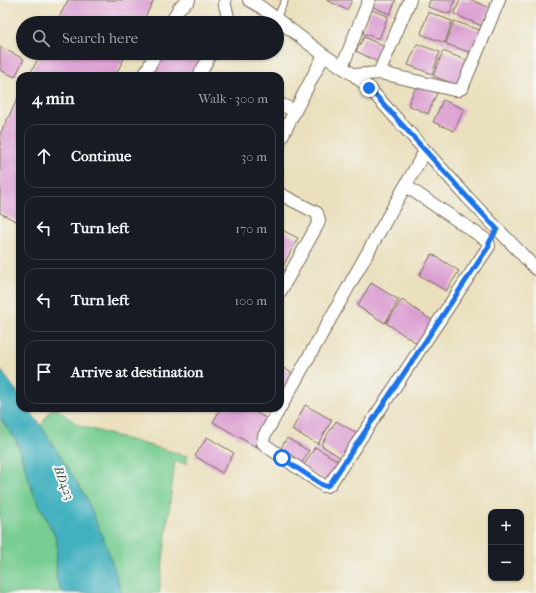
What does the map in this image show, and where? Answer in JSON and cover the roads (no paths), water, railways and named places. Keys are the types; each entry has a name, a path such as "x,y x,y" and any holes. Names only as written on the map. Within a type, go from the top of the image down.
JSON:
{"street":[{"path":"175,16 179,8 189,0"},
{"path":"225,0 224,5 228,16"},
{"path":"249,0 263,3 274,16"},
{"path":"342,67 369,0"},
{"path":"379,73 410,0"},
{"path":"354,75 379,73 454,90 462,88 499,0"},
{"path":"284,25 354,75 369,88 468,198 536,269"},
{"path":"284,132 324,55"},
{"path":"146,72 152,60"},
{"path":"201,72 207,60"},
{"path":"284,106 295,111"},
{"path":"284,401 425,151"},
{"path":"406,186 489,243"},
{"path":"284,196 317,212 319,220 284,285"},
{"path":"278,412 264,436 263,443 324,486 330,484 472,272 489,246 489,243 497,229"}],"lane":[{"path":"277,16 285,0"}],"water":[{"name":"BD423","path":"0,369 16,391 16,412 31,412 86,497 107,548 122,593 63,593 56,579 57,540 33,492 17,441 0,418"}]}
